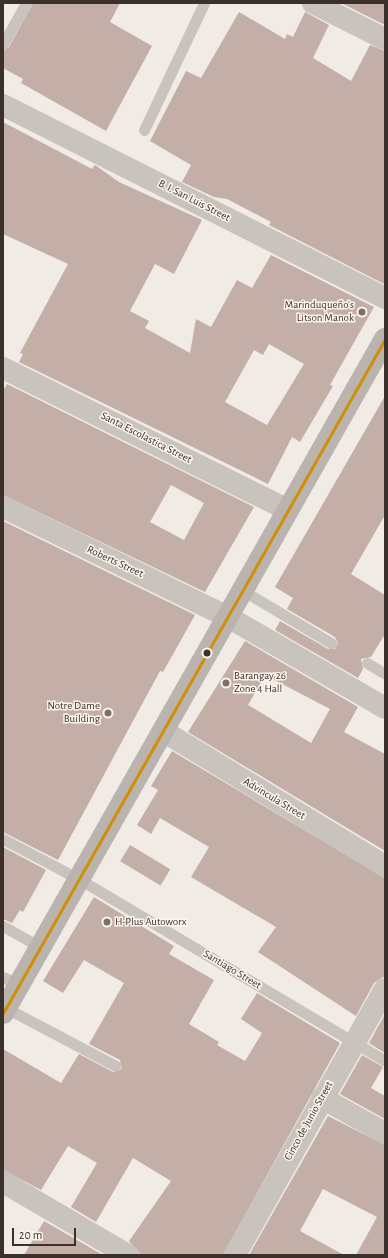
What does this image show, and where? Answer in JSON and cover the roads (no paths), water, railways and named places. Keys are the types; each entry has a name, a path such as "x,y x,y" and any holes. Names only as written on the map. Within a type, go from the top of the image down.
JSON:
{"main road":[{"path":"5,1010 11,981 40,947 385,339"}],"street":[{"path":"313,3 385,39"},
{"name":"B. I. San Luis Street","path":"3,105 385,298"},
{"name":"Santa Escolastica Street","path":"3,368 288,510"},
{"name":"Roberts Street","path":"3,506 228,617 385,708"},
{"name":"Advincula Street","path":"163,731 385,866"},
{"name":"Cinco de Junio Street","path":"236,1255 322,1098 385,989"},
{"path":"322,1098 385,1133"},
{"path":"3,1182 128,1255"}],"lane":[{"path":"3,44 26,3"},
{"path":"144,130 204,3"},
{"path":"242,590 331,642"},
{"path":"367,662 385,674"},
{"name":"Santiago Street","path":"3,839 79,879 385,1060"},
{"path":"3,926 40,947"},
{"path":"5,1010 116,1066"}],"place":[{"name":"Marinduqueño's Litson Manok","path":"362,312"},
{"name":"Barangay 26 Zone 4 Hall","path":"226,683"},
{"name":"Notre Dame Building","path":"108,713"},
{"name":"H-Plus Autoworx","path":"107,922"}]}
